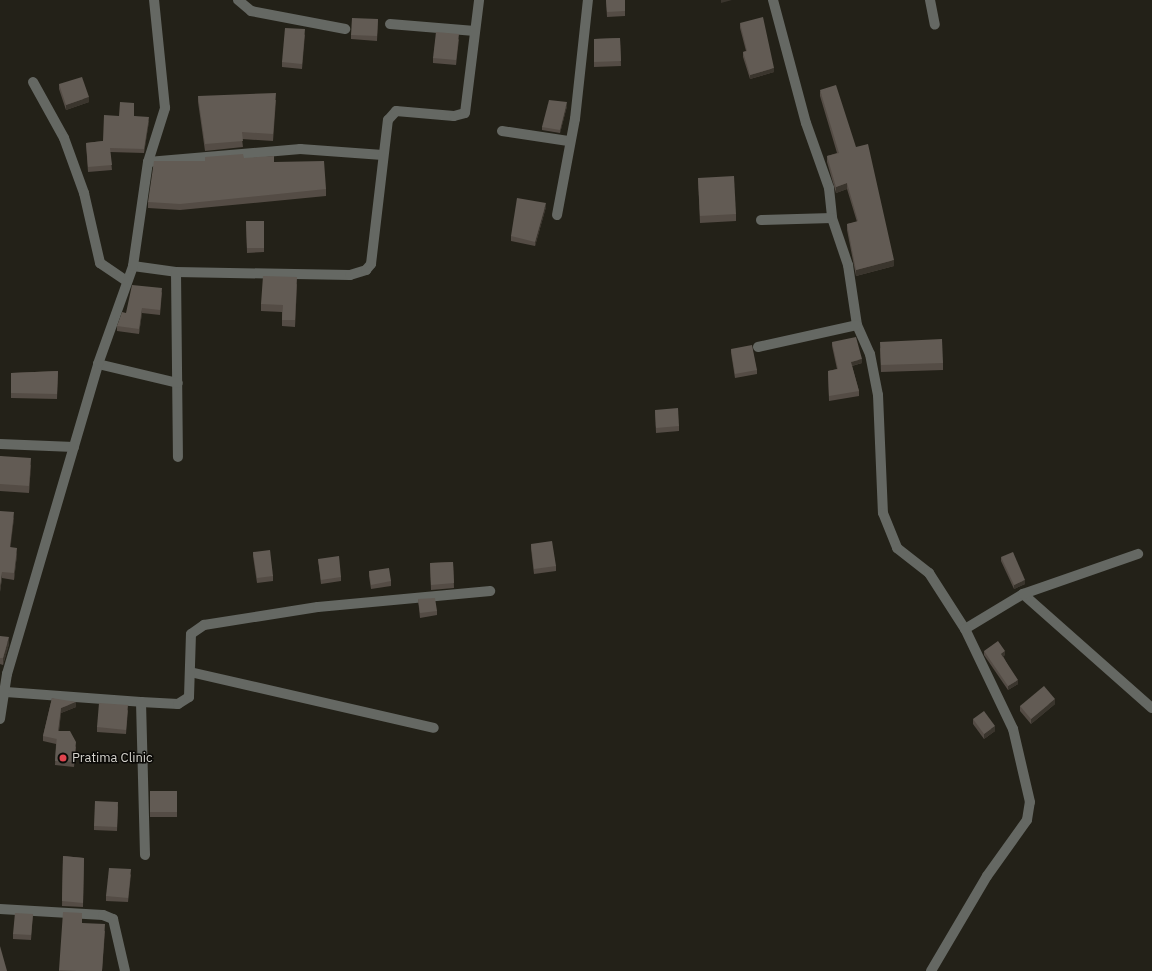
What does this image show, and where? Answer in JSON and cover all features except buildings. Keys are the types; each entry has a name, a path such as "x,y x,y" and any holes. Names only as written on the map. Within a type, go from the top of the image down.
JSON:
{"street":[{"path":"0,719 6,692 4,673 98,364 125,280 133,266 148,162 165,108 154,0"},
{"path":"238,0 251,11 345,29"},
{"path":"133,266 176,272 350,275 366,270 371,264 388,120 396,111 454,116 465,113 479,0"},
{"path":"557,215 568,141 575,119 588,0"},
{"path":"773,0 806,124 829,188 832,218 848,265 857,325 870,354 878,396 883,513 891,536 910,561 929,573 942,589 965,629 1013,729 1030,802 1027,820 987,876 931,971"},
{"path":"930,0 935,25"},
{"path":"390,24 475,31"},
{"path":"33,82 64,138 84,193 100,263 125,280"},
{"path":"502,131 568,141"},
{"path":"148,162 300,149 383,155"},
{"path":"761,220 832,218"},
{"path":"176,272 178,457"},
{"path":"758,347 857,325"},
{"path":"98,364 178,383"},
{"path":"0,444 74,447"},
{"path":"965,629 1022,594 1138,554"},
{"path":"6,692 178,704 191,692 191,634 204,625 318,607 490,591"},
{"path":"1022,594 1152,708"},
{"path":"190,672 434,728"},
{"path":"141,702 145,855"},
{"path":"0,909 103,915 113,919 125,971"}],"place":[{"name":"Pratima Clinic","path":"63,758"}]}
